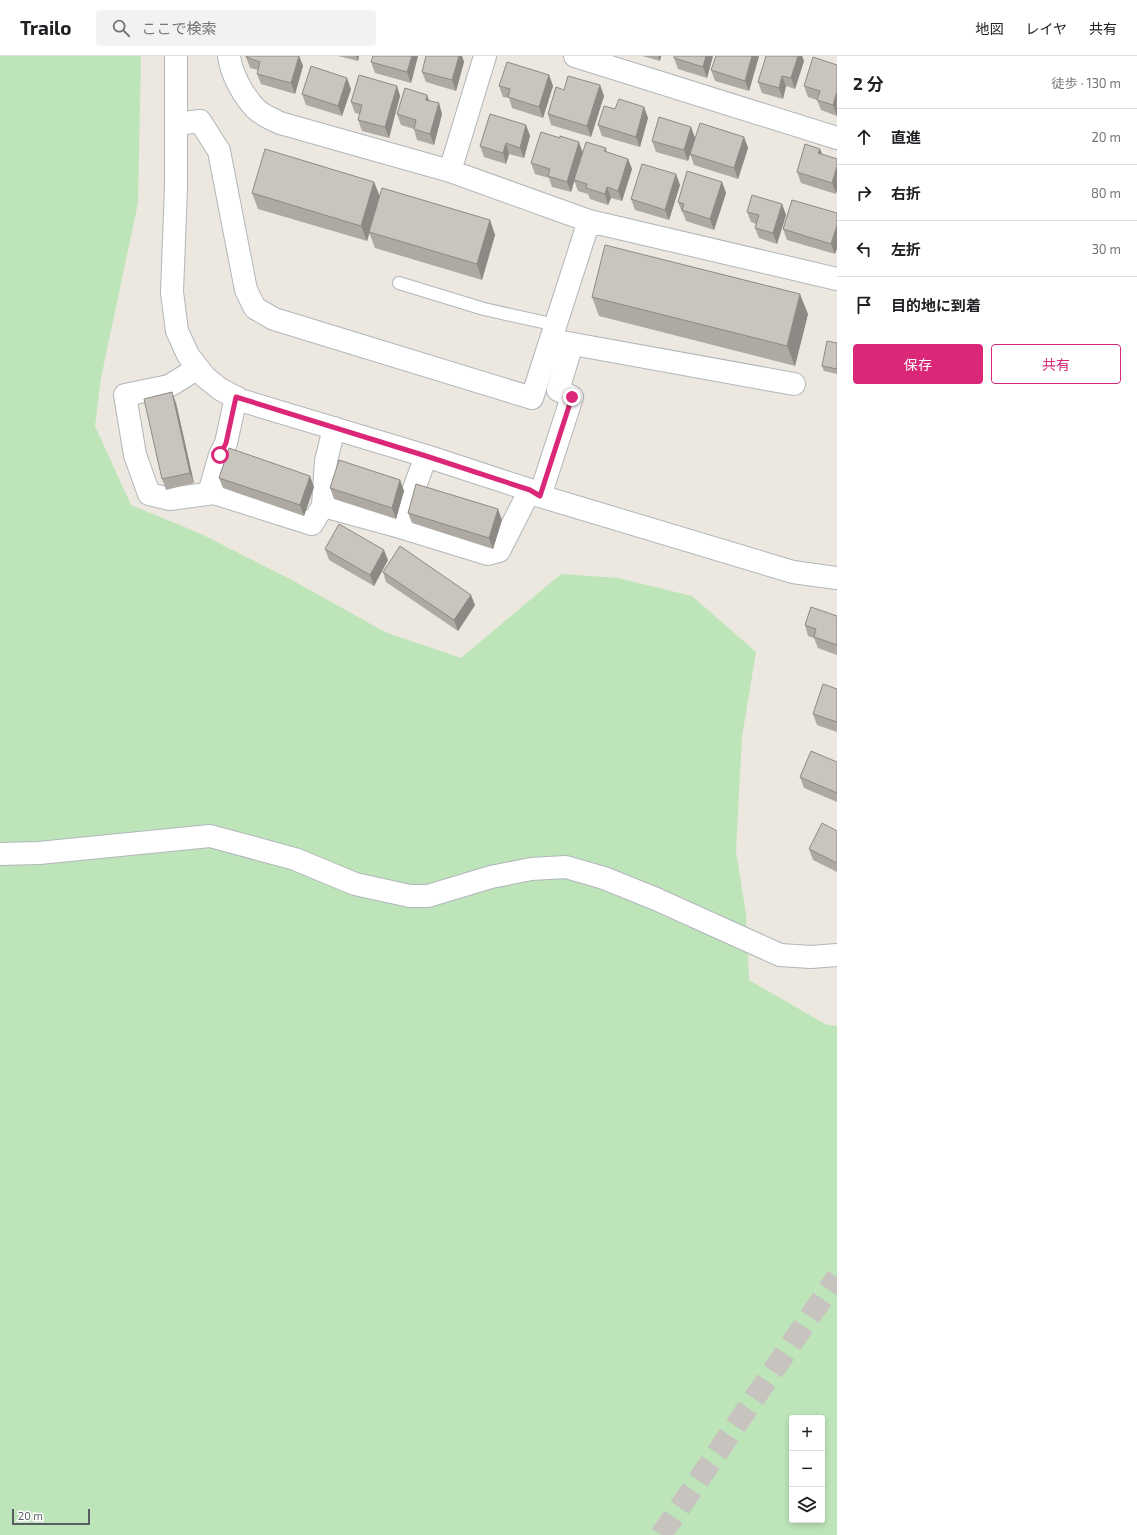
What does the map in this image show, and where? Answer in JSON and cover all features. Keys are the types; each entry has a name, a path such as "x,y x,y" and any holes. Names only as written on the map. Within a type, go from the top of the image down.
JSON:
{"street":[{"path":"176,56 176,186 172,292 177,331 188,355 205,377 220,389 236,397 426,456 535,493 793,572 837,578"},
{"path":"229,56 236,81 256,109 280,124 450,171 589,220 837,279"},
{"path":"450,171 485,56"},
{"path":"575,56 837,138"},
{"path":"176,124 200,121 219,151 246,290 255,308 274,319 532,398 560,336 589,220"},
{"path":"560,336 794,384"},
{"path":"323,506 488,554 499,552 535,493 572,397 558,390 560,336"},
{"path":"198,368 169,386 125,395 135,455 149,494 170,499 214,492 312,524 323,506 326,461 334,428"},
{"path":"209,493 220,455 226,443 236,397"},
{"path":"400,528 426,456"},
{"path":"0,854 39,853 210,836 295,859 355,884 410,896 428,896 491,877 531,869 566,868 604,878 656,899 780,955 811,958 837,955"}],"lane":[{"path":"399,283 484,309 560,336"}],"green space":[{"path":"0,56 141,56 138,203 101,378 95,426 131,505 199,533 290,579 385,632 461,658 561,574 618,578 692,596 756,652 742,737 736,851 746,914 749,980 827,1025 837,1026 837,1535 0,1535"}],"building":[{"path":"246,56 299,56 291,83 257,74 260,62"},
{"path":"373,56 412,56 407,72 371,62"},
{"path":"426,56 459,56 452,80 422,72"},
{"path":"674,56 706,56 703,67 674,58"},
{"path":"716,56 752,56 745,81 711,70"},
{"path":"766,56 798,56 791,78 782,76 779,88 758,82"},
{"path":"813,57 837,65 837,91 833,105 817,100 820,91 804,86"},
{"path":"507,62 549,75 539,107 508,97 510,89 499,86"},
{"path":"311,66 347,78 338,106 302,94"},
{"path":"359,75 397,86 385,127 358,120 362,105 351,102"},
{"path":"568,76 600,85 587,126 548,114 556,87 564,90"},
{"path":"405,88 427,95 426,100 439,103 430,134 414,129 416,120 397,114"},
{"path":"619,99 644,107 636,137 598,125 604,106 615,109"},
{"path":"490,114 526,125 520,148 506,143 503,153 480,146"},
{"path":"659,117 691,127 684,150 652,141"},
{"path":"700,123 744,137 734,168 690,154"},
{"path":"541,132 579,142 567,182 548,176 550,169 531,163"},
{"path":"586,142 606,148 604,151 628,159 618,191 607,187 605,194 586,188 587,184 574,180"},
{"path":"805,144 820,149 818,153 837,159 837,166 832,183 797,172"},
{"path":"265,149 374,182 361,226 252,193"},
{"path":"642,164 676,174 665,210 631,199"},
{"path":"687,171 722,182 710,219 682,210 684,204 678,202"},
{"path":"382,188 490,220 477,264 369,232"},
{"path":"752,195 782,204 773,233 755,228 759,215 747,212"},
{"path":"792,200 837,213 837,225 831,244 783,229"},
{"path":"605,245 800,294 787,346 592,297"},
{"path":"827,341 837,343 837,369 822,366"},
{"path":"172,392 190,473 162,479 144,399"},
{"path":"229,448 310,476 300,505 219,478"},
{"path":"339,460 400,480 392,508 330,488"},
{"path":"416,484 498,509 489,538 408,513"},
{"path":"339,524 384,550 370,575 325,549"},
{"path":"400,546 471,595 454,620 383,572"},
{"path":"811,607 837,616 837,645 814,637 816,629 805,625"},
{"path":"823,684 837,689 837,722 813,714"},
{"path":"811,751 837,762 837,793 800,777"},
{"path":"822,823 837,831 837,863 809,849"}],"tunnel":[{"path":"661,1535 837,1277"}],"route":[{"path":"220,455 226,443 236,397 240,400 426,456 530,490 540,496 572,397"}]}
